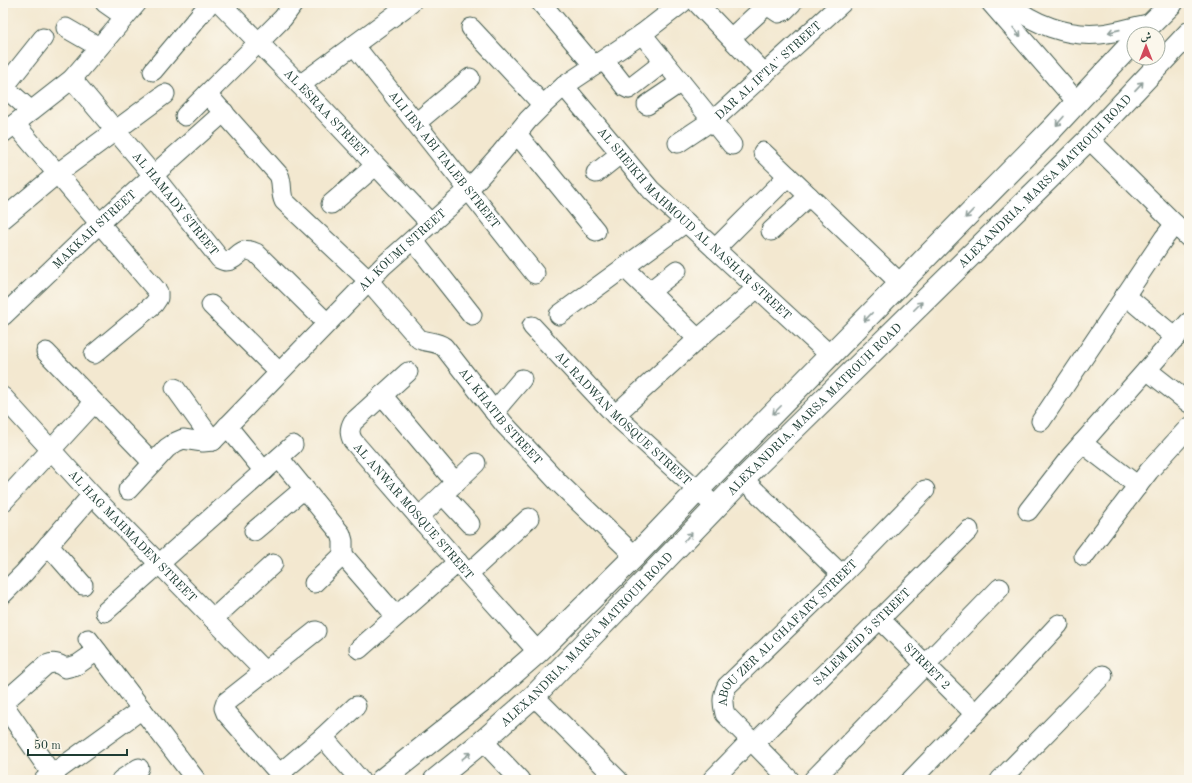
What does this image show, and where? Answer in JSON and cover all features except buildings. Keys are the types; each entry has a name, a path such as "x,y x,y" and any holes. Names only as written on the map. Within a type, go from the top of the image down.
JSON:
{"main road":[{"path":"1148,26 1172,3"},
{"name":"ALEXANDRIA, MARSA MATROUH ROAD","path":"435,780 484,741 534,696 743,479 1096,132 1189,33"},
{"name":"ALEXANDRIA, MARSA MATROUH ROAD","path":"382,780 484,699 538,652 635,556 697,491 831,356 1052,129 1126,50"},
{"path":"1077,102 1096,132"}],"street":[{"path":"94,354 154,304 158,298 158,292 58,173 9,128 72,79 131,10 106,3"},
{"path":"153,71 210,3"},
{"name":"AL ESRAA STREET","path":"220,3 430,224"},
{"path":"185,116 283,18 294,3"},
{"path":"300,86 411,3"},
{"path":"541,3 599,63 629,89 664,62"},
{"name":"AL KOUMI STREET","path":"212,441 382,266 468,190 528,120 543,105 564,86 642,34 682,3"},
{"path":"697,3 765,74"},
{"path":"730,38 768,4 779,12 784,11 792,3"},
{"name":"DAR AL IFTA'' STREET","path":"678,144 717,117 842,3"},
{"path":"991,3 1077,102"},
{"path":"1008,3 1029,18 1052,28 1076,33 1100,34 1126,31"},
{"path":"66,28 99,47"},
{"path":"471,28 543,105"},
{"path":"642,34 732,146"},
{"path":"32,111 4,86 43,38"},
{"name":"ALI IBN ABI TALEB STREET","path":"354,45 535,274"},
{"path":"416,123 470,78"},
{"name":"AL HAMADY STREET","path":"72,79 220,259 226,261 231,260 243,251 251,250 256,253 327,323"},
{"path":"647,105 681,82"},
{"name":"AL SHEIKH MAHMOUD AL NASHAR STREET","path":"564,86 651,190 831,356"},
{"path":"3,219 58,173 165,94"},
{"name":"AL KHATIB STREET","path":"207,94 280,176 282,198 284,202 368,280 419,339 434,342 444,347 494,412 558,482 635,556"},
{"name":"MAKKAH STREET","path":"3,316 100,223 224,112"},
{"path":"1096,132 1175,224 1189,238"},
{"path":"517,134 596,231"},
{"path":"763,152 900,284"},
{"path":"596,173 620,154"},
{"path":"331,204 375,166"},
{"path":"715,249 788,176"},
{"path":"771,231 809,196"},
{"path":"559,315 686,222"},
{"path":"1041,421 1125,295 1175,224"},
{"path":"412,240 472,315"},
{"path":"624,267 698,339"},
{"path":"649,292 677,270"},
{"path":"615,415 698,339 757,288"},
{"path":"1125,295 1176,338"},
{"path":"211,305 280,372"},
{"path":"1028,511 1070,457 1189,322"},
{"name":"AL RADWAN MOSQUE STREET","path":"532,326 615,415 716,507"},
{"path":"46,352 94,404 153,463"},
{"path":"1147,370 1189,403"},
{"name":"AL ANWAR MOSQUE STREET","path":"408,372 352,422 350,435 463,568 538,652"},
{"path":"494,412 522,379"},
{"path":"128,490 167,448 176,442 183,439 203,442 212,441 175,388"},
{"path":"382,395 449,489 470,524"},
{"name":"AL HAG MAHMADEN STREET","path":"3,397 92,495 265,672"},
{"path":"6,493 52,450 94,404"},
{"path":"227,426 264,471"},
{"path":"1084,556 1150,471 1189,427"},
{"path":"1082,443 1138,486"},
{"path":"105,612 160,565 293,445"},
{"path":"279,458 341,534 343,554 396,616"},
{"path":"419,517 476,463"},
{"path":"743,479 842,575"},
{"path":"254,531 304,488"},
{"name":"ABOU ZER AL GHAFARY STREET","path":"790,780 725,714 722,704 726,686 842,575 925,490"},
{"path":"3,594 92,495"},
{"path":"359,649 396,616 529,518"},
{"name":"SALEM EID 5 STREET","path":"712,780 753,742 969,530"},
{"path":"48,545 83,585"},
{"path":"314,582 343,554"},
{"path":"212,619 273,564"},
{"path":"813,780 1000,588"},
{"name":"STREET 2","path":"879,618 975,714"},
{"path":"911,780 1059,624"},
{"path":"316,631 226,702 224,708 226,714 282,777 356,706"},
{"path":"142,709 51,778 3,703 46,665 58,663 65,668 71,667 92,645 142,709 196,780"},
{"path":"1000,780 1103,675"},
{"path":"534,696 618,780"},
{"path":"323,737 360,780"},
{"path":"484,741 520,780"},
{"path":"121,780 138,768"}]}
